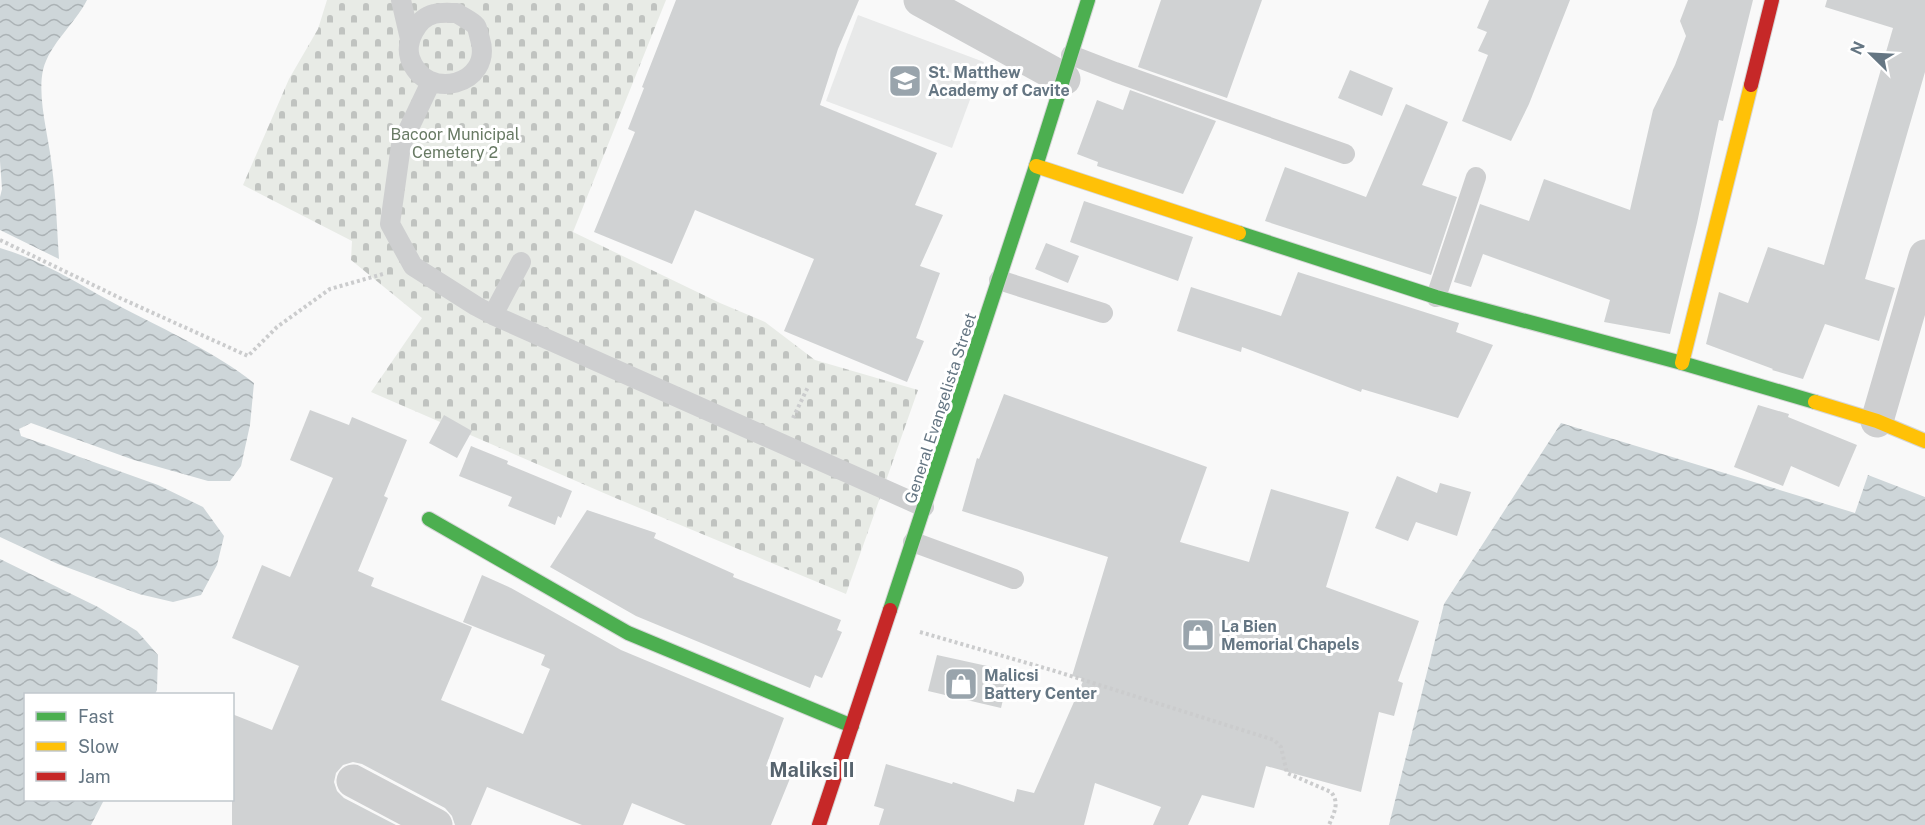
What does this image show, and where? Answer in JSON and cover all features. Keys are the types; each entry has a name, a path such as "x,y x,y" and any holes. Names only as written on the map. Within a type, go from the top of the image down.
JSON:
{"street":[{"path":"920,0 1068,67"},
{"name":"General Evangelista Street","path":"819,825 999,280 1088,0"},
{"path":"1682,363 1772,0"},
{"path":"1036,166 1436,297 1682,363 1877,421 1925,441"},
{"path":"1877,421 1925,256"},
{"path":"429,519 628,633 852,726"},
{"path":"353,781 436,825"}],"lane":[{"path":"401,0 410,39 410,57 417,72 431,82 454,85 475,72 483,50 476,26 457,13 430,7 410,39"},
{"path":"1068,67 1114,72 1345,154"},
{"path":"431,82 400,145 390,224 413,266 493,315 924,507"},
{"path":"1436,297 1476,177"},
{"path":"493,315 521,262"},
{"path":"999,280 1103,314"},
{"path":"913,542 1014,579"}],"path":[{"path":"0,240 248,356 277,327 330,290 413,266"},
{"path":"886,622 1055,671 1274,740 1281,747 1287,774 1334,795 1336,805 1329,825"}],"shaded area":[{"name":"St. Matthew Academy of Cavite","path":"858,15 984,62 952,148 826,101"}],"green space":[{"name":"Bacoor Municipal Cemetery 2","path":"327,0 666,0 573,232 720,303 765,322 815,360 918,390 846,594 613,497 371,392 422,318 351,260 352,241 243,185 289,79 318,29"}],"water":[{"path":"0,0 87,0 51,51 43,70 42,105 51,156 59,259 0,230 2,189"},
{"path":"0,248 32,259 190,342 223,361 254,383 250,425 241,466 230,481 208,481 134,460 31,423 19,429 21,436 158,485 203,507 224,536 217,565 201,595 173,602 139,594 58,564 0,537"},
{"path":"1561,423 1855,513 1868,475 1925,497 1925,825 1389,825 1444,604"},
{"path":"0,559 98,607 137,631 158,655 156,693 24,693 24,801 103,801 91,825 0,825"}],"building":[{"path":"676,0 859,0 838,49 820,105 937,153 915,205 943,215 920,266 940,273 916,338 924,341 907,382 784,331 814,259 695,210 672,264 594,232 635,132 628,129"},
{"path":"1161,0 1262,0 1227,98 1138,67"},
{"path":"1489,0 1570,0 1529,104 1511,141 1462,121 1488,55 1478,51 1487,32 1477,28"},
{"path":"1688,0 1753,0 1723,121 1719,120 1670,334 1604,322 1610,300 1483,254 1471,287 1454,282 1480,204 1529,221 1544,179 1630,210 1653,110 1686,36 1680,21"},
{"path":"1827,0 1925,0 1925,72 1865,279 1895,288 1879,341 1825,324 1803,379 1772,370 1706,344 1719,292 1748,303 1768,247 1824,265 1893,28 1825,7"},
{"path":"1350,70 1393,88 1382,116 1338,98"},
{"path":"1130,90 1216,121 1183,194 1097,166 1098,162 1077,154 1097,100 1123,110"},
{"path":"1406,104 1448,122 1422,185 1457,197 1431,275 1265,221 1285,167 1366,197"},
{"path":"1084,201 1193,237 1178,281 1070,242"},
{"path":"1046,243 1079,256 1068,283 1035,269"},
{"path":"1298,272 1459,323 1456,332 1493,345 1458,418 1362,389 1361,392 1242,347 1241,352 1177,331 1191,287 1281,316"},
{"path":"1004,394 1207,467 1180,542 1249,562 1271,489 1349,512 1326,587 1419,621 1398,681 1403,683 1394,716 1379,712 1361,792 1266,766 1254,808 1202,795 1188,825 1153,825 1161,807 1095,783 1084,825 879,825 884,809 874,806 886,764 952,784 953,782 1014,802 1017,789 1034,793 1084,679 1072,676 1108,557 962,511 977,458 979,459"},
{"path":"1758,405 1789,414 1788,417 1857,445 1839,487 1791,466 1783,486 1734,467"},
{"path":"310,410 349,425 352,417 407,440 384,496 388,498 358,571 374,578 371,586 472,627 441,700 523,734 550,669 541,665 545,655 463,622 482,575 511,588 621,650 784,718 766,766 791,776 771,825 686,825 632,803 623,825 582,825 487,787 471,825 455,825 452,816 445,808 362,764 353,762 343,765 336,773 334,782 337,791 344,798 396,825 232,825 234,715 272,730 299,666 232,638 262,565 290,577 333,478 290,460"},
{"path":"444,415 472,431 457,458 429,443"},
{"path":"471,446 572,491 561,518 558,516 555,525 508,506 512,497 459,476"},
{"path":"1397,476 1437,493 1440,483 1471,492 1457,536 1416,522 1408,541 1375,528"},
{"path":"587,510 656,533 654,538 734,574 733,577 841,620 837,630 842,632 822,678 815,675 810,688 636,616 550,567"},
{"path":"937,655 1010,671 1001,708 928,691"}],"traffic: fast":[{"path":"890,610 1088,0"},
{"path":"1239,233 1436,297 1682,363 1815,402"},
{"path":"429,519 628,633 852,726"}],"traffic: slow":[{"path":"1682,363 1751,85"},
{"path":"1036,166 1239,233"},
{"path":"1815,402 1877,421 1925,441"}],"traffic: jam":[{"path":"1751,85 1772,0"},
{"path":"819,825 890,610"}],"place":[{"name":"St. Matthew Academy of Cavite","path":"905,81"},
{"name":"La Bien Memorial Chapels","path":"1198,635"},
{"name":"Malicsi Battery Center","path":"961,684"}],"district":[{"name":"Maliksi II","path":"812,770"}]}
